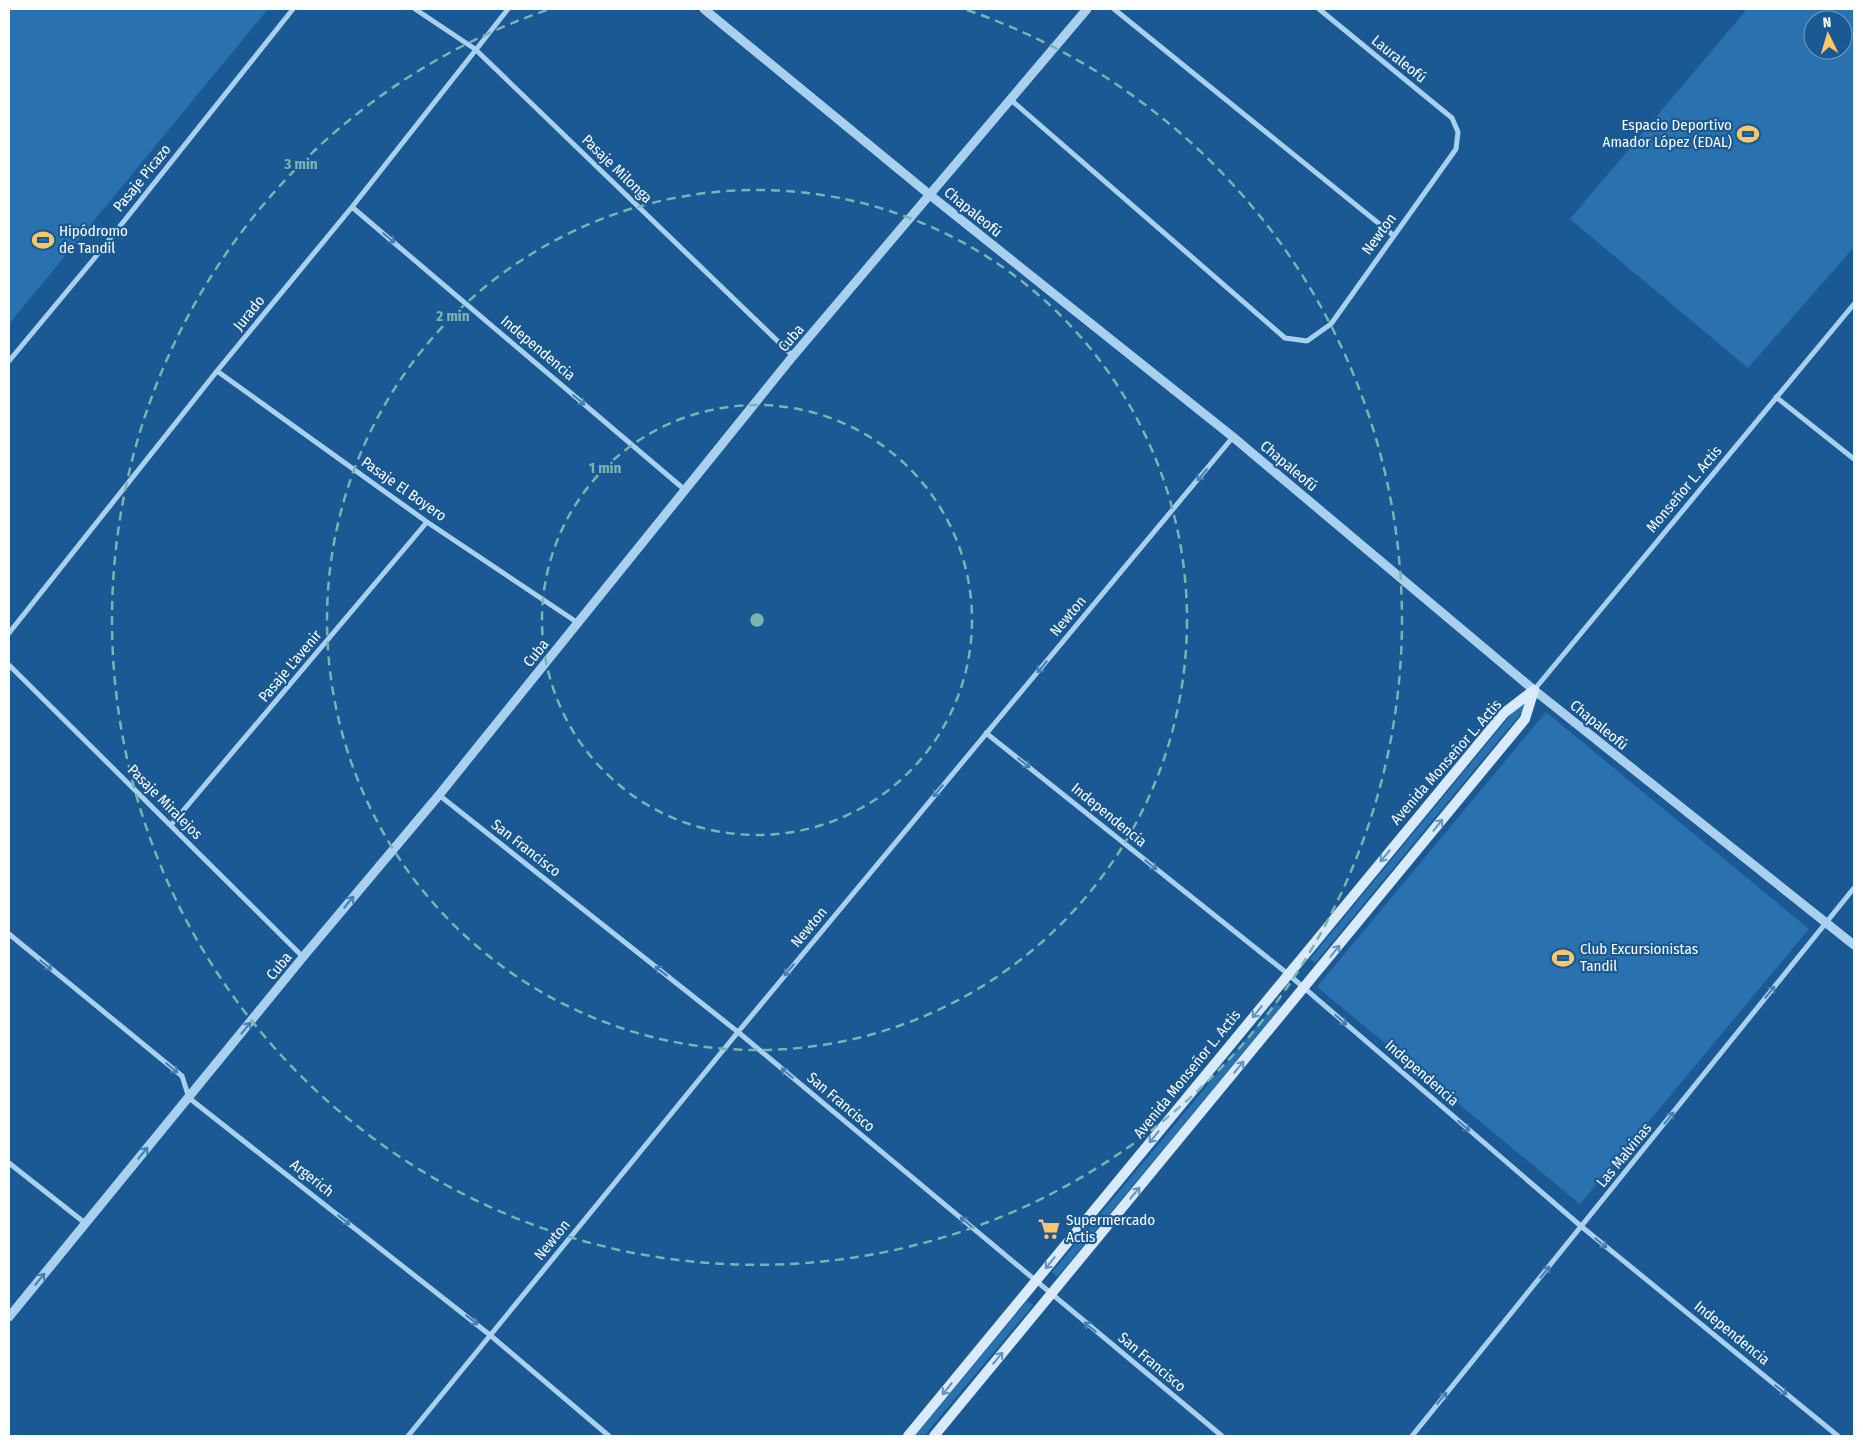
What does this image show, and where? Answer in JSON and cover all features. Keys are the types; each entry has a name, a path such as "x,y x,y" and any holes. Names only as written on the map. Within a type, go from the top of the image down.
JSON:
{"main road":[{"name":"Avenida Monseñor L. Actis","path":"908,1436 1504,714 1534,690"},
{"name":"Avenida Monseñor L. Actis","path":"934,1436 1525,719 1534,690"}],"street":[{"name":"Pasaje Picazo","path":"9,361 93,260 293,9"},
{"name":"Pasaje Milonga","path":"415,9 475,49 793,356"},
{"name":"Jurado","path":"9,633 508,9"},
{"name":"Chapaleofú","path":"704,9 930,195 1233,437 1534,690 1854,945"},
{"name":"Cuba","path":"9,1317 303,957 439,795 793,356 1086,9"},
{"path":"1114,9 1393,235"},
{"name":"Lauraleofú","path":"1319,9 1452,118 1458,132"},
{"name":"Newton","path":"1009,99 1285,338 1307,341 1331,324 1456,149 1458,132"},
{"name":"Independencia","path":"352,206 685,490"},
{"name":"Monseñor L. Actis","path":"1534,690 1854,304"},
{"name":"Pasaje El Boyero","path":"217,371 428,522 578,623"},
{"path":"1776,397 1854,459"},
{"name":"Newton","path":"408,1436 738,1032 1233,437"},
{"name":"Pasaje L'avenir","path":"171,825 428,522"},
{"name":"Pasaje Miralejos","path":"9,665 303,957"},
{"name":"Independencia","path":"986,733 1288,974 1582,1227 1838,1436"},
{"name":"San Francisco","path":"439,795 738,1032 1222,1436"},
{"name":"Las Malvinas","path":"1412,1436 1854,888"},
{"path":"9,934 182,1076 189,1098"},
{"name":"Argerich","path":"189,1098 490,1335 609,1436"},
{"path":"9,1163 85,1223"}],"shaded area":[{"name":"Hipódromo de Tandil","path":"9,9 268,9 9,324"},
{"name":"Espacio Deportivo Amador López (EDAL)","path":"1747,9 1854,9 1854,247 1748,368 1570,219"},
{"path":"1521,702 1527,706 1315,963 1310,959"},
{"name":"Club Excursionistas Tandil","path":"1546,712 1809,929 1580,1204 1317,987"},
{"path":"1276,1003 1281,1007 1057,1277 1052,1272"},
{"path":"1027,1301 1033,1305 924,1436 915,1436"}],"place":[{"name":"Espacio Deportivo Amador López (EDAL)","path":"1748,134"},
{"name":"Hipódromo de Tandil","path":"43,240"},
{"name":"Club Excursionistas Tandil","path":"1563,958"},
{"name":"Supermercado Actis","path":"1049,1229"}]}
